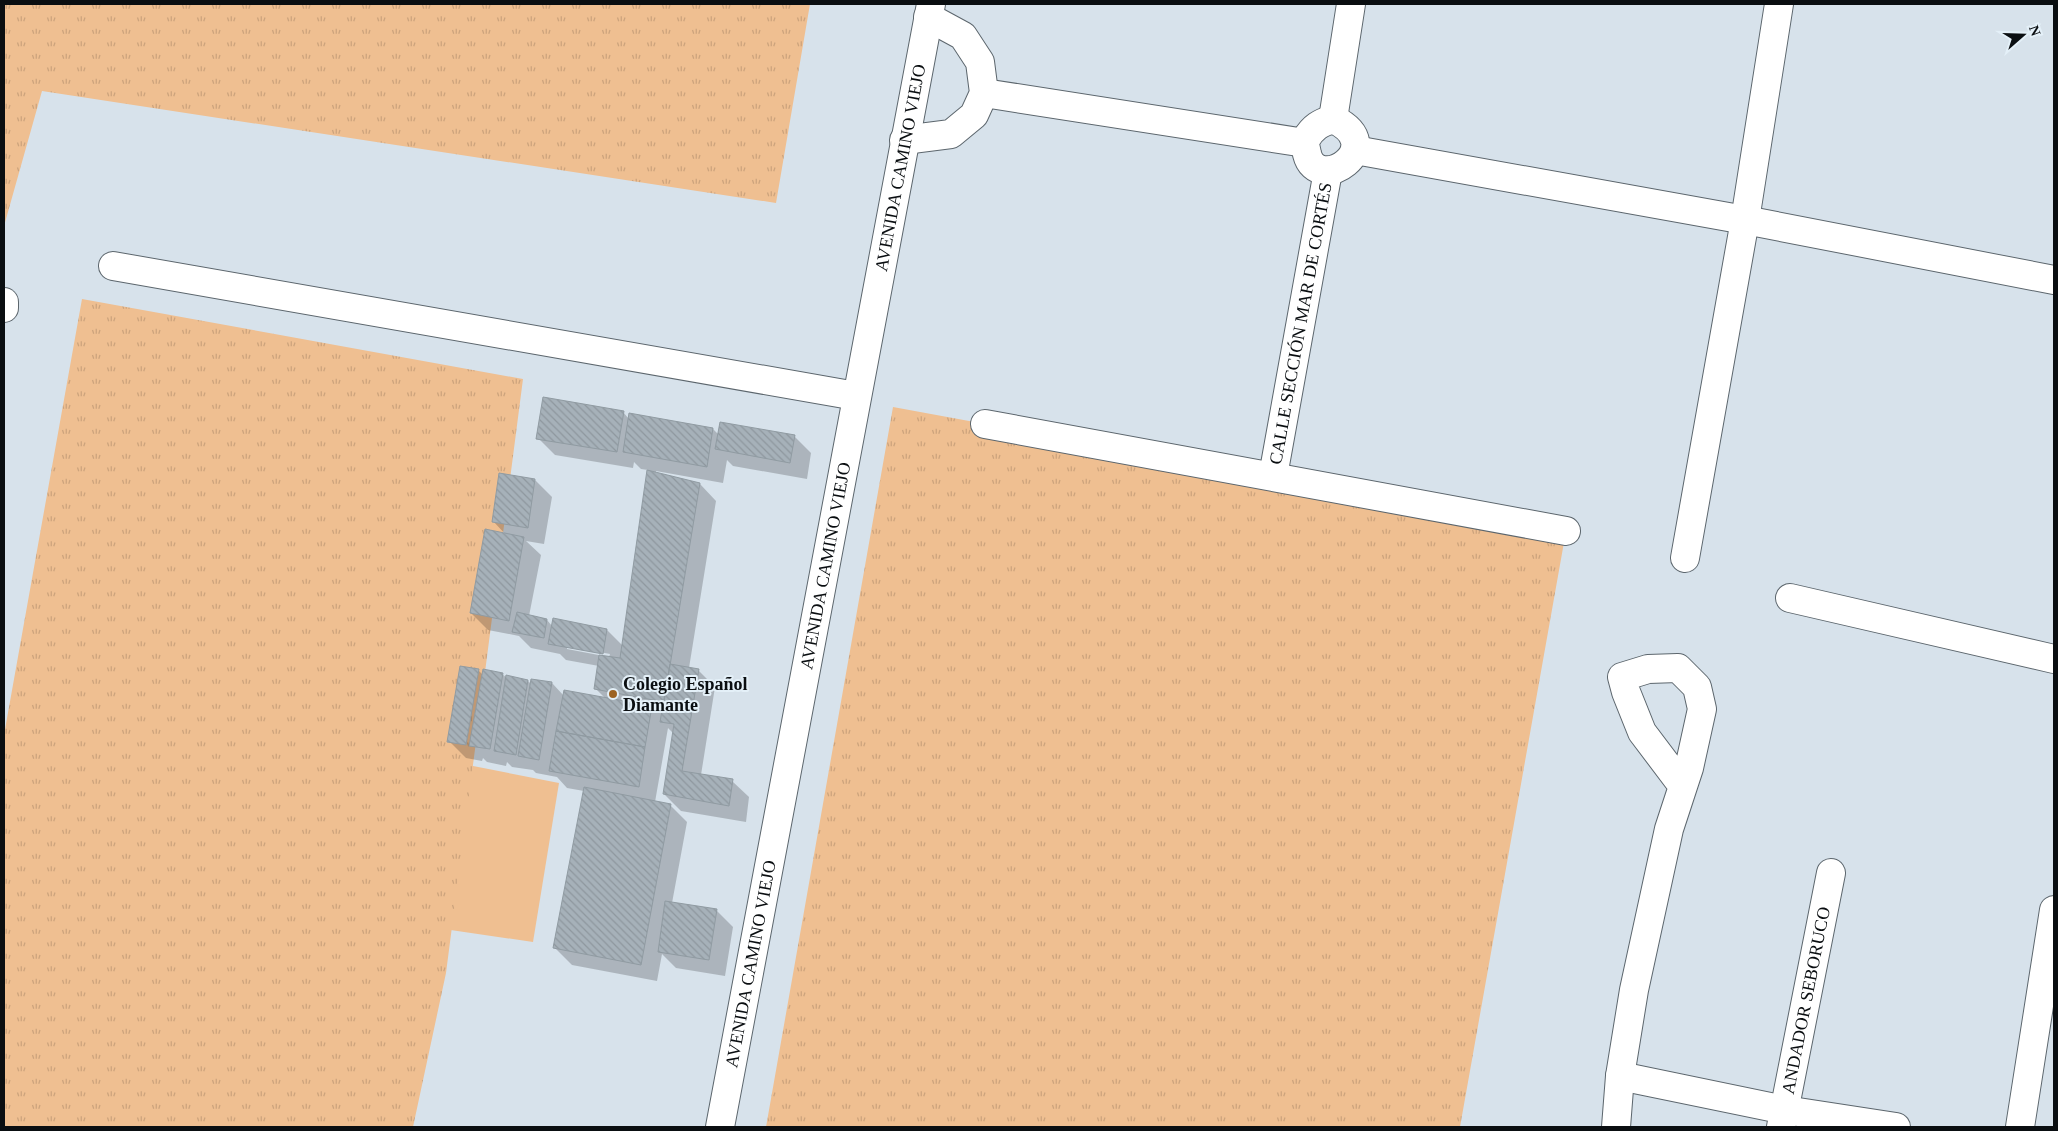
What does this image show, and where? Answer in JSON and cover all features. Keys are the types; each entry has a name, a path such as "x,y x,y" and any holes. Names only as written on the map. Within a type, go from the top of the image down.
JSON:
{"street":[{"path":"1334,120 1351,4"},
{"path":"1685,558 1745,220 1779,4"},
{"path":"904,140 951,134 974,115 984,93 980,62 963,36 930,10"},
{"name":"AVENIDA CAMINO VIEJO","path":"720,1127 904,140 930,10"},
{"path":"984,93 1304,143"},
{"path":"1334,120 1345,125 1353,137 1355,150 1349,162 1341,168 1328,171 1315,166 1308,158 1304,143 1311,130 1321,123 1334,120"},
{"path":"1355,150 1745,220 2054,280"},
{"name":"CALLE SECCIÓN MAR DE CORTÉS","path":"1273,476 1328,171"},
{"path":"113,266 856,396"},
{"path":"4,302 4,308"},
{"path":"986,424 1566,531"},
{"path":"1790,598 2054,659"},
{"path":"1616,1127 1620,1076 1640,963 1669,829 1682,785"},
{"name":"ANDADOR SEBORUCO","path":"1783,1118 1831,873"},
{"path":"2020,1127 2054,910"},
{"path":"1620,1076 1783,1118 1896,1127"}],"green space":[{"path":"4,4 810,4 776,203 42,91 4,226"},
{"path":"82,299 523,379 446,973 413,1127 4,1127 4,735"},
{"path":"893,407 1566,531 1460,1127 766,1127"},
{"path":"468,765 559,783 533,942 437,928"}],"building":[{"path":"543,397 624,411 617,452 536,439"},
{"path":"629,413 713,428 707,467 623,452"},
{"path":"720,422 795,435 790,463 715,449"},
{"path":"647,470 700,483 664,702 594,689 599,655 620,658"},
{"path":"499,473 535,479 528,528 492,522"},
{"path":"485,529 524,537 509,621 470,613"},
{"path":"517,612 547,619 544,638 512,632"},
{"path":"553,618 607,629 603,654 548,644"},
{"path":"670,664 699,669 682,771 733,779 729,806 663,794 674,724 660,722"},
{"path":"460,666 479,669 466,745 447,742"},
{"path":"483,669 503,673 490,749 469,746"},
{"path":"506,675 528,680 516,755 494,751"},
{"path":"531,679 552,682 539,760 518,756"},
{"path":"564,690 652,706 645,747 556,731"},
{"path":"556,731 645,747 639,787 549,771"},
{"path":"584,787 671,804 641,965 553,948"},
{"path":"665,901 717,909 709,960 658,952"}],"place":[{"name":"Colegio Español Diamante","path":"613,694"}]}
